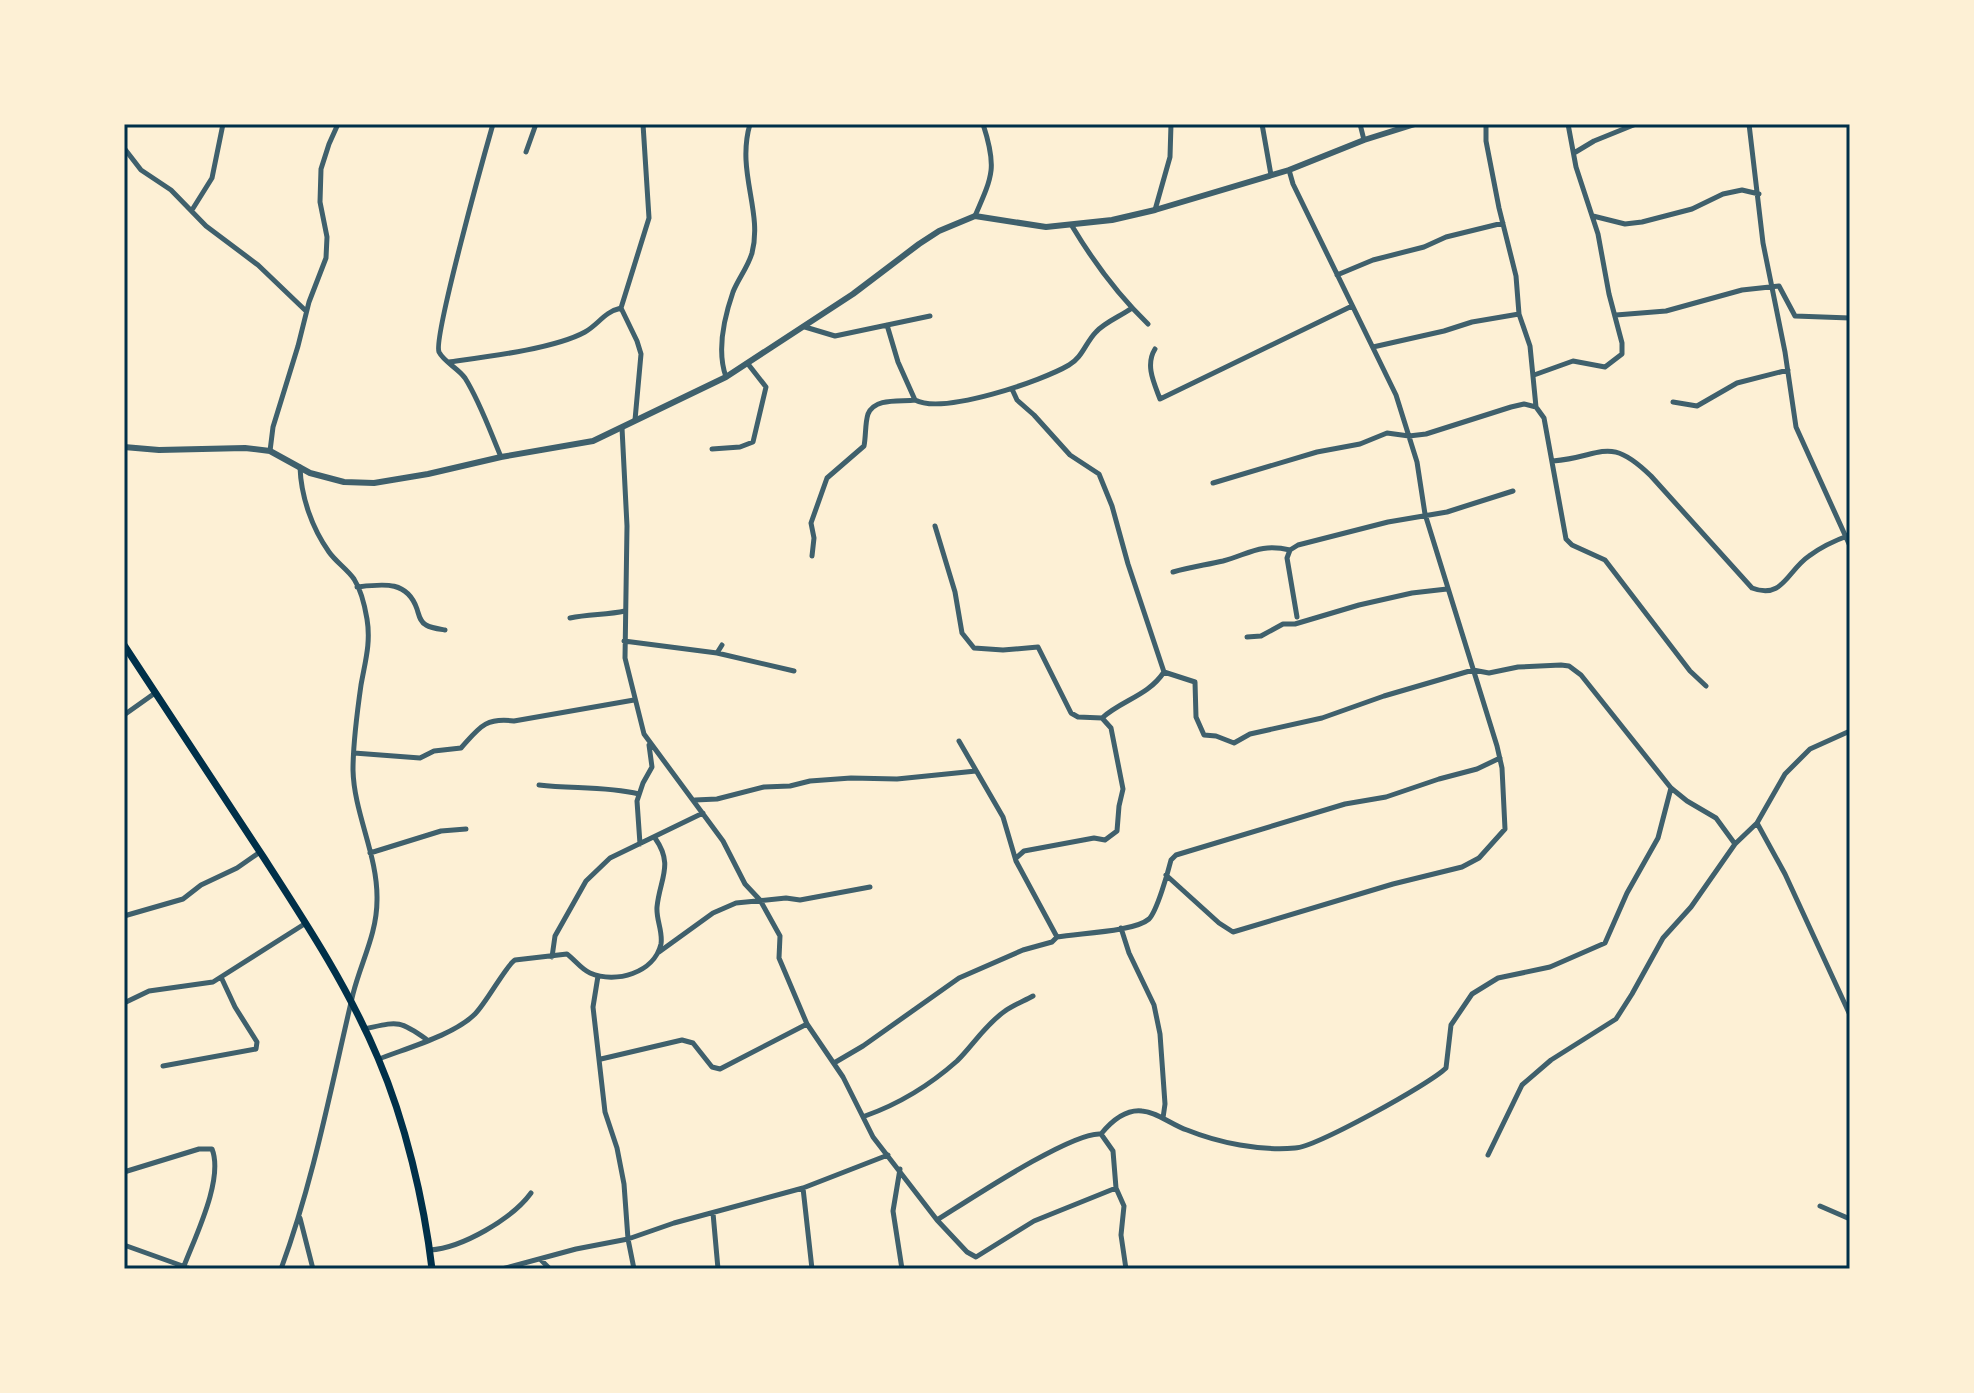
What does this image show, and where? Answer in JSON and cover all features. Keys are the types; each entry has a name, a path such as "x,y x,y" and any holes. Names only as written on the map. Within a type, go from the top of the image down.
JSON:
{"main road":[{"path":"124,645 306,923 352,1001 379,1059 407,1149 432,1269"}],"street":[{"path":"192,210 212,178 223,124"},
{"path":"270,451 273,427 306,311 326,258 327,237 320,202 321,169 338,124"},
{"path":"493,124 438,341 441,356 461,372 471,388 501,457"},
{"path":"526,152 536,124"},
{"path":"635,420 641,354 621,308 649,218 643,124"},
{"path":"726,377 721,363 721,347 733,292 753,245 744,143 750,124"},
{"path":"975,216 993,174 994,163 983,124"},
{"path":"1155,210 1170,157 1171,124"},
{"path":"1262,124 1271,175"},
{"path":"1360,124 1364,140"},
{"path":"124,447 270,451 300,467 336,480 374,483 584,443 622,428 726,377 805,327 939,231 975,216 1046,227 1072,226 1155,210 1289,170 1364,140 1415,124"},
{"path":"1486,124 1486,141 1516,276 1519,314 1530,346 1536,407 1544,418 1566,539 1572,545 1605,560 1690,671 1706,686"},
{"path":"1534,375 1573,361 1605,367 1622,354 1600,245 1568,124"},
{"path":"1574,153 1636,124"},
{"path":"1749,124 1763,243 1796,427 1848,535 1850,546"},
{"path":"124,148 141,170 171,190 206,226 278,282 306,311"},
{"path":"1166,875 1233,932 1393,884 1462,867 1479,858 1505,829 1500,758 1425,514 1420,474 1396,395 1289,170"},
{"path":"1592,215 1625,224 1642,222 1692,209 1723,194 1742,190 1759,194"},
{"path":"1337,275 1386,255 1503,223"},
{"path":"1072,226 1083,245 1148,324"},
{"path":"1616,315 1666,311 1742,290 1779,286 1795,316 1850,318"},
{"path":"1155,349 1151,356 1151,373 1160,399 1352,306"},
{"path":"449,362 558,342 584,332 603,315 621,308"},
{"path":"812,556 814,538 811,523 827,478 864,446 868,415 874,406 886,401 959,402 1012,389 1071,364 1097,330 1132,308"},
{"path":"1373,347 1472,322 1519,314"},
{"path":"805,327 835,336 930,316"},
{"path":"887,325 898,362 915,400"},
{"path":"712,449 740,447 753,442 766,387 748,364"},
{"path":"1673,402 1697,406 1737,383 1788,370"},
{"path":"1012,389 1017,400 1070,455 1099,474 1164,672"},
{"path":"1213,483 1317,452 1360,444 1387,433 1409,436 1426,434 1511,407 1524,404 1536,407"},
{"path":"622,428 627,526 625,658 634,700 649,744 652,767 637,801 640,844"},
{"path":"1553,461 1575,460 1599,451 1620,451 1651,476 1752,588 1765,593 1775,590 1807,556 1848,535"},
{"path":"281,1269 300,1217 318,1151 352,1001 376,919 377,888 354,782 361,686 369,645 367,620 352,577 331,555 315,527 305,503 300,467"},
{"path":"1297,617 1287,558 1290,550 1298,545 1425,514 1447,512 1513,491"},
{"path":"935,526 955,592 962,633 974,648 1003,650 1038,647 1071,713 1078,717 1102,718 1108,721 1111,728 1123,789 1117,831 1105,840 1094,838 1024,851 1016,858"},
{"path":"1173,572 1224,561 1250,550 1273,546 1290,550"},
{"path":"357,587 402,588 411,596 422,622 445,630"},
{"path":"1247,637 1261,636 1283,624 1295,624 1359,605 1447,589"},
{"path":"570,618 625,611"},
{"path":"624,641 717,653 794,671"},
{"path":"717,653 722,645"},
{"path":"1164,672 1195,682 1196,717 1204,735 1234,743 1250,734 1322,718 1473,670 1489,673 1518,667 1569,666 1581,675 1671,788 1716,818 1735,844"},
{"path":"1102,718 1114,707 1146,692 1164,672"},
{"path":"124,715 155,693"},
{"path":"354,753 420,758 434,751 461,748 481,726 496,718 514,721 634,700"},
{"path":"1488,1155 1522,1085 1551,1060 1616,1019 1663,938 1691,907 1735,844 1757,823 1785,774 1810,749 1850,731"},
{"path":"959,741 1003,817 1016,858 1057,937"},
{"path":"649,744 676,775 728,848 745,884 760,900 780,936 779,958 807,1024 865,1116 873,1137 900,1168 937,1220 967,1252 976,1257 1034,1221 1116,1188"},
{"path":"833,1063 863,1046 959,978 1023,950 1052,942 1057,937 1138,925 1152,916 1171,860 1182,853 1345,804 1386,797 1477,769 1500,758"},
{"path":"694,801 810,781 897,779 976,771"},
{"path":"539,785 576,789 593,787 639,794"},
{"path":"1101,1134 1111,1122 1129,1113 1142,1111 1185,1130 1228,1142 1258,1147 1299,1148 1437,1077 1446,1068 1451,1025 1472,994 1498,978 1550,967 1605,943 1627,893 1658,838 1671,788"},
{"path":"552,957 555,936 586,881 610,858 703,813"},
{"path":"1757,823 1785,874 1850,1015"},
{"path":"370,853 441,831 466,829"},
{"path":"655,838 664,852 666,868 660,883 657,909 662,940 658,953"},
{"path":"124,916 183,899 201,885 237,868 260,852"},
{"path":"379,1059 457,1027 474,1015 501,981 509,962 567,954 582,968 598,976 619,977 648,966 658,953 713,913 736,903 786,898 800,900 870,887"},
{"path":"124,1003 149,991 208,983 306,923"},
{"path":"1121,928 1129,953 1154,1005 1160,1034 1165,1104 1163,1118"},
{"path":"598,976 593,1007 605,1112 617,1148 624,1184 628,1239 634,1269"},
{"path":"163,1066 256,1049 256,1039 235,1007 221,977"},
{"path":"865,1116 896,1103 933,1080 965,1054 1005,1011 1033,996"},
{"path":"364,1029 396,1022 410,1027 426,1040"},
{"path":"601,1059 682,1040 693,1043 712,1067 720,1069 807,1024"},
{"path":"1101,1134 1113,1151 1116,1188 1124,1206 1121,1235 1126,1269"},
{"path":"937,1220 998,1180 1078,1138 1101,1134"},
{"path":"124,1172 199,1149 212,1149 215,1164 206,1206 184,1266"},
{"path":"502,1269 628,1239 803,1188 888,1155"},
{"path":"900,1168 893,1211 902,1269"},
{"path":"803,1188 812,1269"},
{"path":"430,1250 453,1248 464,1242 505,1218 531,1193"},
{"path":"1820,1206 1850,1219"},
{"path":"713,1213 718,1269"},
{"path":"300,1217 313,1269"},
{"path":"124,1245 191,1269"},
{"path":"540,1260 550,1269"}]}
